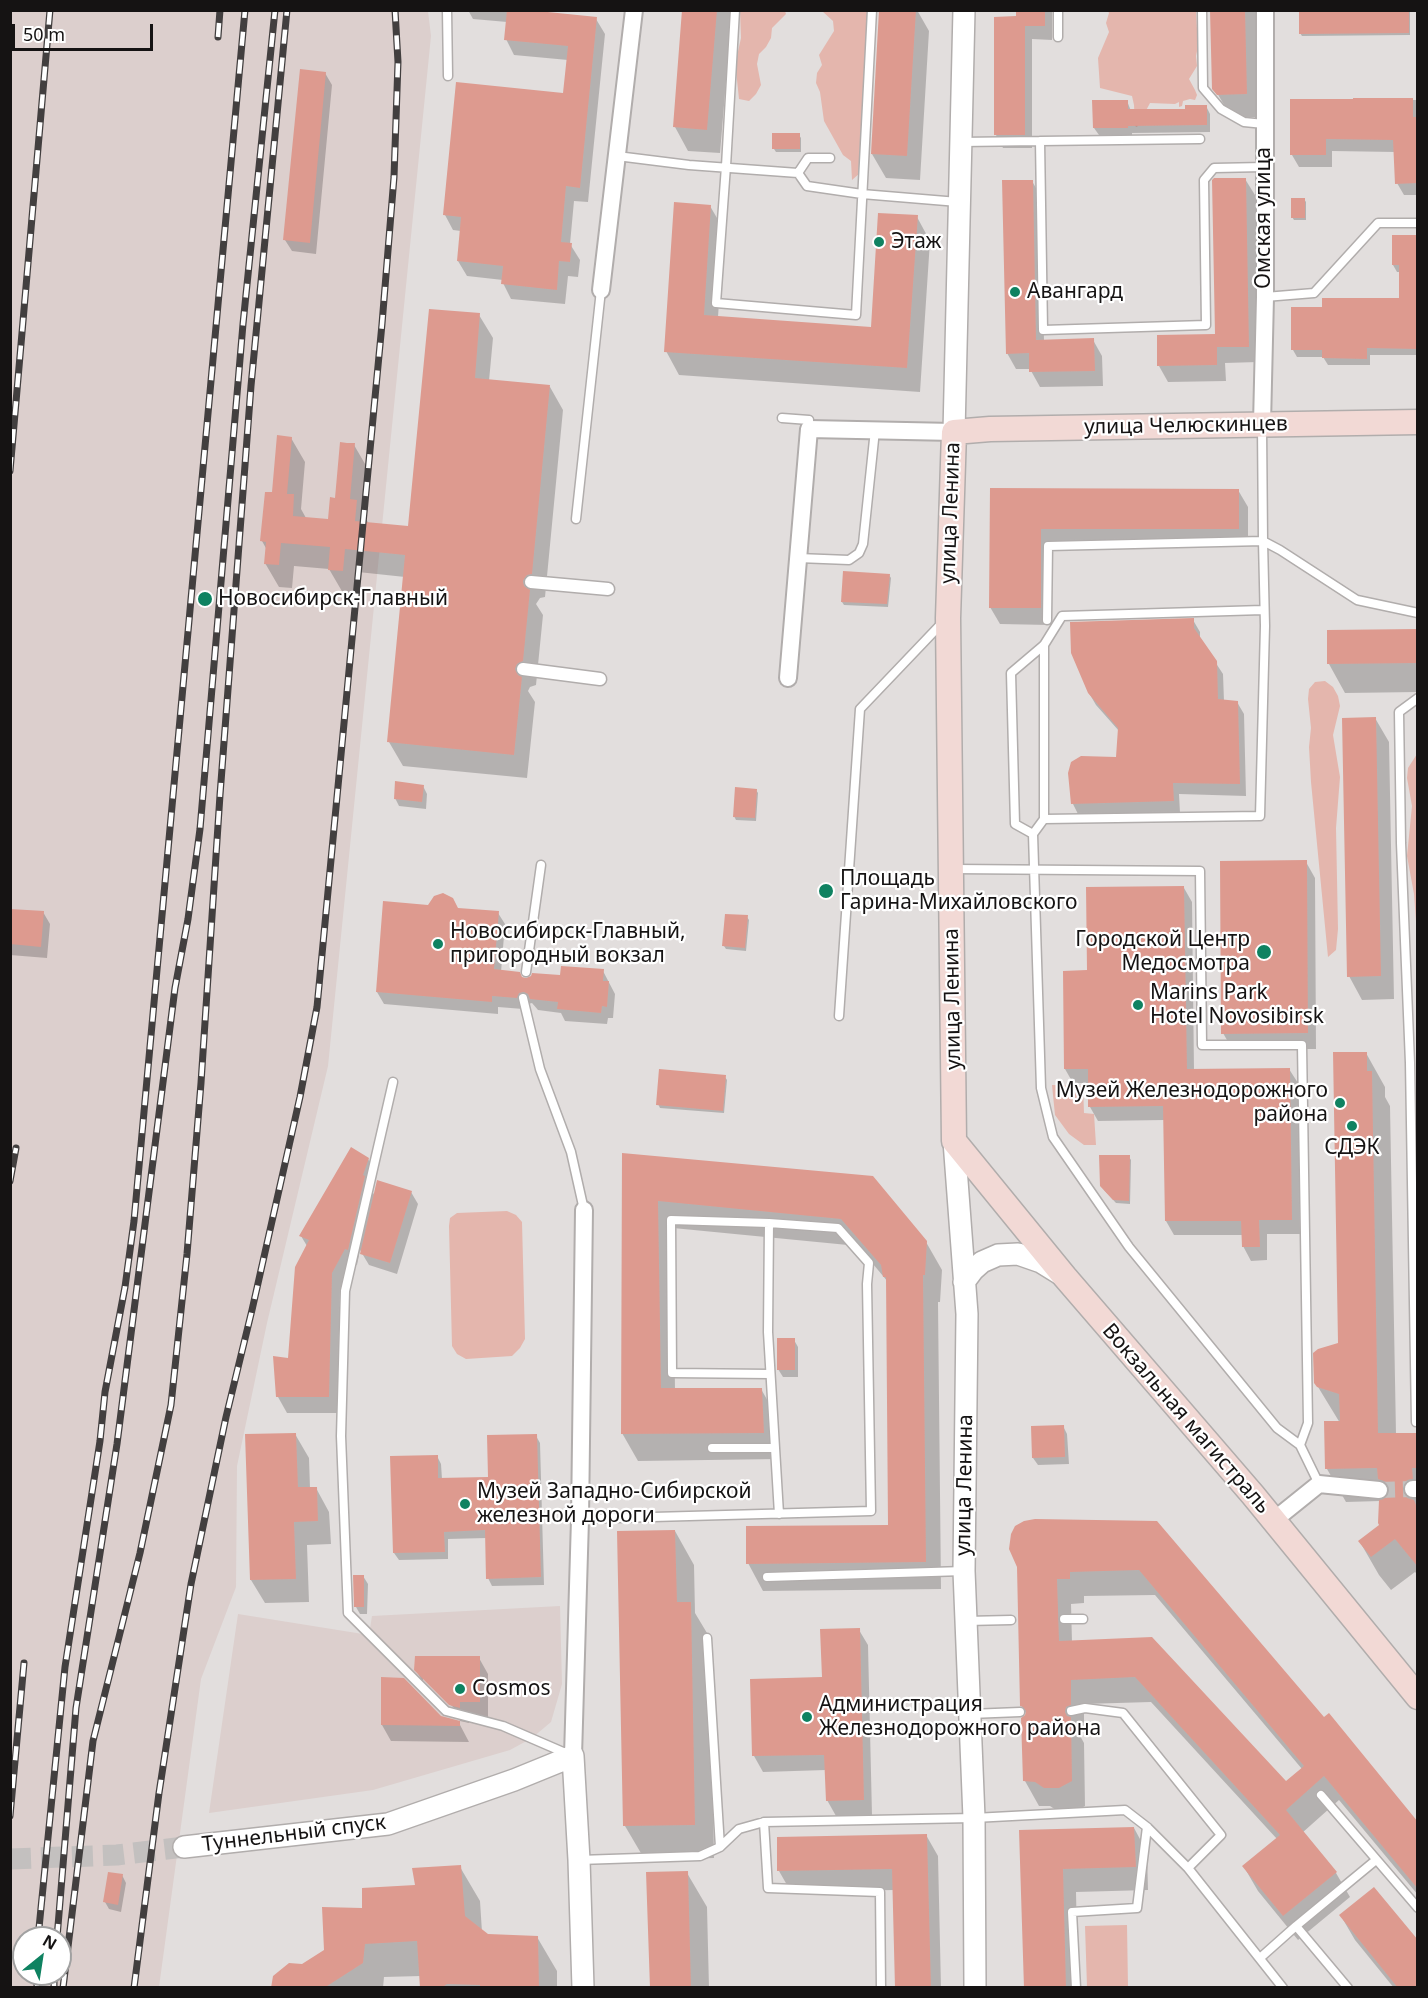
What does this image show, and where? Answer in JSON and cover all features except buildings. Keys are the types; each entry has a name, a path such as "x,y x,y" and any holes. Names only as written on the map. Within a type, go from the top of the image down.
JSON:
{"main road":[{"name":"улица Челюскинцев","path":"954,432 990,429 1418,422"},
{"name":"улица Ленина","path":"954,432 948,618 954,1142"},
{"name":"Вокзальная магистраль","path":"954,1142 1418,1697"}],"street":[{"path":"602,290 634,10"},
{"name":"улица Ленина","path":"954,432 959,142 964,10"},
{"name":"Омская улица","path":"1262,424 1265,297 1263,124 1265,10"},
{"path":"788,678 809,429 954,432"},
{"path":"531,582 608,590"},
{"path":"523,669 600,679"},
{"name":"улица Ленина","path":"954,1142 967,1327 964,1571 974,1818 975,1988"},
{"path":"583,1988 573,1756 580,1519 584,1210"},
{"path":"964,1282 982,1262 998,1255 1018,1254 1041,1262 1065,1277"},
{"path":"1273,1521 1319,1484 1379,1490"},
{"name":"Туннельный спуск","path":"184,1847 388,1824 514,1780 573,1756"}],"lane":[{"path":"447,10 448,76"},
{"path":"735,10 716,303 856,315 872,10"},
{"path":"1058,10 1059,37"},
{"path":"1202,10 1203,88 1221,109 1244,122 1263,124"},
{"path":"959,142 1200,139"},
{"path":"1040,141 1043,330 1206,325 1203,180 1214,168 1264,167"},
{"path":"617,156 689,165 798,173 807,186 862,194 959,202"},
{"path":"798,173 808,158 830,158"},
{"path":"1265,297 1314,293 1378,223 1418,222"},
{"path":"576,519 602,290"},
{"path":"782,418 809,420 809,429"},
{"path":"1044,819 1260,816 1265,626 1262,424"},
{"path":"798,558 849,560 859,554 863,544 874,430"},
{"path":"1047,620 1048,546 1263,541 1357,600 1418,613"},
{"path":"1033,834 1015,824 1011,674 1044,645 1062,616 1263,610"},
{"path":"839,1016 860,710 948,618"},
{"path":"1044,645 1044,819 1033,834 1041,1088 1053,1137 1129,1247 1277,1428 1300,1445 1319,1484"},
{"path":"1418,698 1399,712 1401,843 1414,1063 1416,1422 1418,1422"},
{"path":"526,972 541,865"},
{"path":"950,869 1200,871 1203,1045 1302,1045 1308,1423 1300,1445"},
{"path":"523,998 540,1069 571,1152 584,1210"},
{"path":"393,1082 345,1292 341,1436 348,1613 446,1711 503,1726 573,1756"},
{"path":"580,1519 871,1511 867,1284 869,1263 838,1228 671,1220 672,1373 770,1374"},
{"path":"769,1223 768,1332 779,1514"},
{"path":"712,1448 775,1448"},
{"path":"767,1577 964,1571"},
{"path":"1064,1619 1083,1618"},
{"path":"966,1621 1011,1620"},
{"path":"707,1638 720,1848"},
{"path":"1071,1712 1085,1708 1123,1713 1221,1835 1188,1868"},
{"path":"970,1714 1020,1712"},
{"path":"1322,1795 1418,1908"},
{"path":"579,1860 700,1856 720,1848 739,1830 764,1822 974,1818 1125,1810 1147,1827 1188,1868 1283,1988"},
{"path":"764,1822 768,1888 880,1892 881,1988"},
{"path":"1076,1988 1072,1912 1137,1908 1147,1827"},
{"path":"1260,1958 1376,1860"},
{"path":"1296,1926 1348,1988"}],"shaded area":[{"path":"11,11 428,11 431,36 328,1066 267,1323 237,1466 236,1587 201,1679 159,1987 11,1988"},
{"path":"740,11 785,11 786,14 772,28 771,38 759,54 757,64 761,85 749,101 739,99 735,65 741,38"},
{"path":"822,11 875,11 860,173 852,180 851,161 843,155 824,121 820,92 816,83 817,73 822,65 819,55 834,31 833,21"},
{"path":"1108,11 1196,11 1197,66 1189,79 1197,95 1195,100 1183,101 1182,106 1179,107 1179,102 1175,104 1150,103 1137,127 1135,126 1132,96 1100,88 1098,58 1109,32 1106,23"},
{"path":"1325,681 1333,687 1340,706 1333,735 1340,777 1336,828 1338,929 1336,950 1328,957 1311,782 1309,747 1311,728 1308,699 1309,689 1315,682"},
{"path":"1417,754 1417,935 1414,894 1407,856 1412,806 1407,778 1408,768"},
{"path":"1052,1085 1083,1086 1084,1113 1094,1114 1096,1145 1084,1145 1069,1134 1055,1115"},
{"path":"507,1211 516,1215 522,1222 525,1339 512,1356 466,1359 457,1354 452,1346 450,1218 457,1213"},
{"path":"560,1606 562,1684 551,1722 532,1738 510,1750 373,1790 209,1813 238,1614 369,1635 372,1616"},
{"path":"1127,1925 1128,1987 1087,1987 1085,1926"}],"tunnel":[{"path":"1379,1490 1413,1489"},
{"path":"10,1859 117,1855 184,1847"}],"railway":[{"path":"10,471 50,10"},
{"path":"218,37 220,10"},
{"path":"39,1926 65,1667 100,1441 105,1392 125,1287 134,1221 245,10"},
{"path":"58,1926 76,1708 117,1444 175,988 188,919 200,829 243,324 275,10"},
{"path":"63,1988 93,1741 140,1553 171,1405 187,1254 201,1083 251,386 287,10"},
{"path":"134,1988 159,1793 191,1584 226,1417 300,1097 317,1007 394,177 398,62 395,10"},
{"path":"10,1181 16,1148"},
{"path":"10,1816 24,1663"}],"place":[{"name":"Этаж","path":"879,242"},
{"name":"Авангард","path":"1015,292"},
{"name":"Новосибирск-Главный","path":"205,599"},
{"name":"Площадь Гарина-Михайловского","path":"826,891"},
{"name":"Новосибирск-Главный, пригородный вокзал","path":"438,944"},
{"name":"Городской Центр Медосмотра","path":"1264,952"},
{"name":"Marins Park Hotel Novosibirsk","path":"1138,1005"},
{"name":"Музей Железнодорожного района","path":"1340,1103"},
{"name":"СДЭК","path":"1352,1126"},
{"name":"Музей Западно-Сибирской железной дороги","path":"465,1504"},
{"name":"Cosmos","path":"460,1689"},
{"name":"Администрация Железнодорожного района","path":"807,1717"}]}
